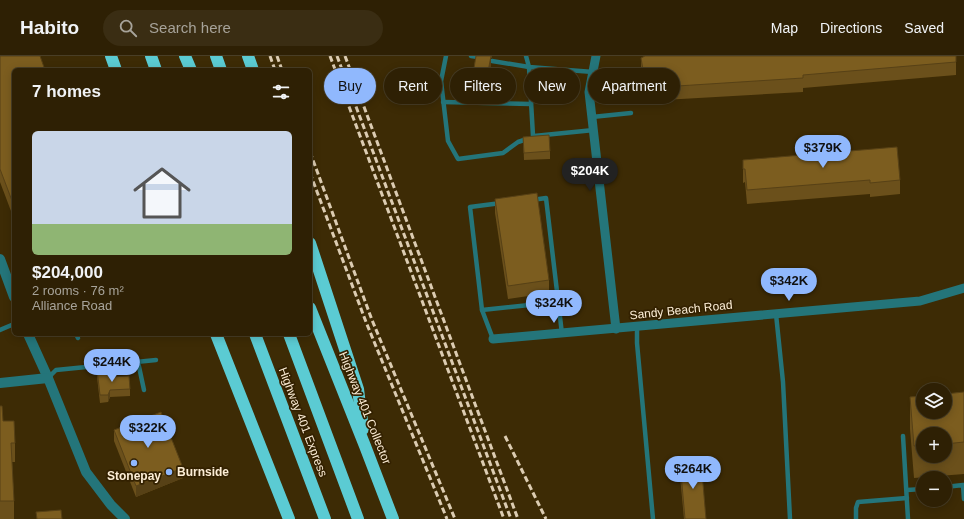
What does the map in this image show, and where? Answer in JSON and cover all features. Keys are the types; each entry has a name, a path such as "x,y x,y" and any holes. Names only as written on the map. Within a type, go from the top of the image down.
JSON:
{"highway":[{"path":"110,56 115,68"},
{"path":"151,56 155,68"},
{"path":"185,56 190,68"},
{"path":"216,56 220,68"},
{"path":"248,56 252,68"},
{"path":"312,249 358,389 366,446"},
{"name":"Highway 401 Collector","path":"312,313 366,446 393,519"},
{"path":"217,336 289,519"},
{"name":"Highway 401 Express","path":"256,336 325,519"},
{"name":"Highway 401 Express","path":"290,336 358,519"}],"street":[{"path":"594,68 596,56"},
{"path":"590,104 616,329"},
{"path":"0,259 12,292"},
{"name":"Sandy Beach Road","path":"493,339 920,301 964,288"},
{"path":"29,336 48,378 86,472 111,505 126,519"},
{"path":"0,384 48,378"}],"lane":[{"path":"446,56 440,81 448,141 458,159 504,153 518,142 533,136 594,130"},
{"path":"471,56 478,57"},
{"path":"526,56 529,67"},
{"path":"492,61 529,67 588,72"},
{"path":"443,102 524,104"},
{"path":"531,104 533,136"},
{"path":"592,117 631,113"},
{"path":"523,201 546,198 562,334"},
{"path":"493,339 482,310 470,207 508,203"},
{"path":"482,310 558,302"},
{"path":"776,314 783,382 790,519"},
{"path":"0,330 12,325"},
{"path":"637,327 637,343 652,519"},
{"path":"48,378 56,370 156,360"},
{"path":"138,362 144,390"},
{"path":"903,436 908,519"},
{"path":"952,486 963,485 964,499"},
{"path":"907,490 916,489"},
{"path":"856,519 856,508 858,502 907,498"}],"building":[{"path":"0,56 40,56 44,68 12,68 12,201 0,169"},
{"path":"476,56 491,56 489,68 474,68"},
{"path":"645,56 956,56 956,62 803,75 803,78 680,86 680,68 643,68 641,58"},
{"path":"549,135 550,151 524,153 523,137"},
{"path":"897,147 900,180 870,183 870,180 747,190 743,160"},
{"path":"537,193 549,280 508,286 495,199"},
{"path":"97,370 106,371 109,377 129,376 130,389 110,390 108,395 100,395"},
{"path":"964,392 964,442 952,443 952,427 916,427 916,446 914,446 910,397 916,397 916,419 952,419 952,393"},
{"path":"0,406 2,406 3,421 14,421 15,443 11,443 14,501 0,501"},
{"path":"161,412 183,468 136,486 114,430"},
{"path":"701,460 706,519 685,519 680,462"},
{"path":"61,510 62,519 37,519 36,512"}],"railway":[{"path":"270,56 274,68"},
{"path":"277,56 281,68"},
{"path":"330,56 504,519"},
{"path":"337,56 511,519"},
{"path":"345,56 518,519"},
{"path":"312,157 372,320 455,519"},
{"path":"312,178 366,322 447,519"},
{"path":"505,436 546,519"}],"place":[{"name":"Stonepay","path":"134,463"},
{"name":"Burnside","path":"169,472"}]}
